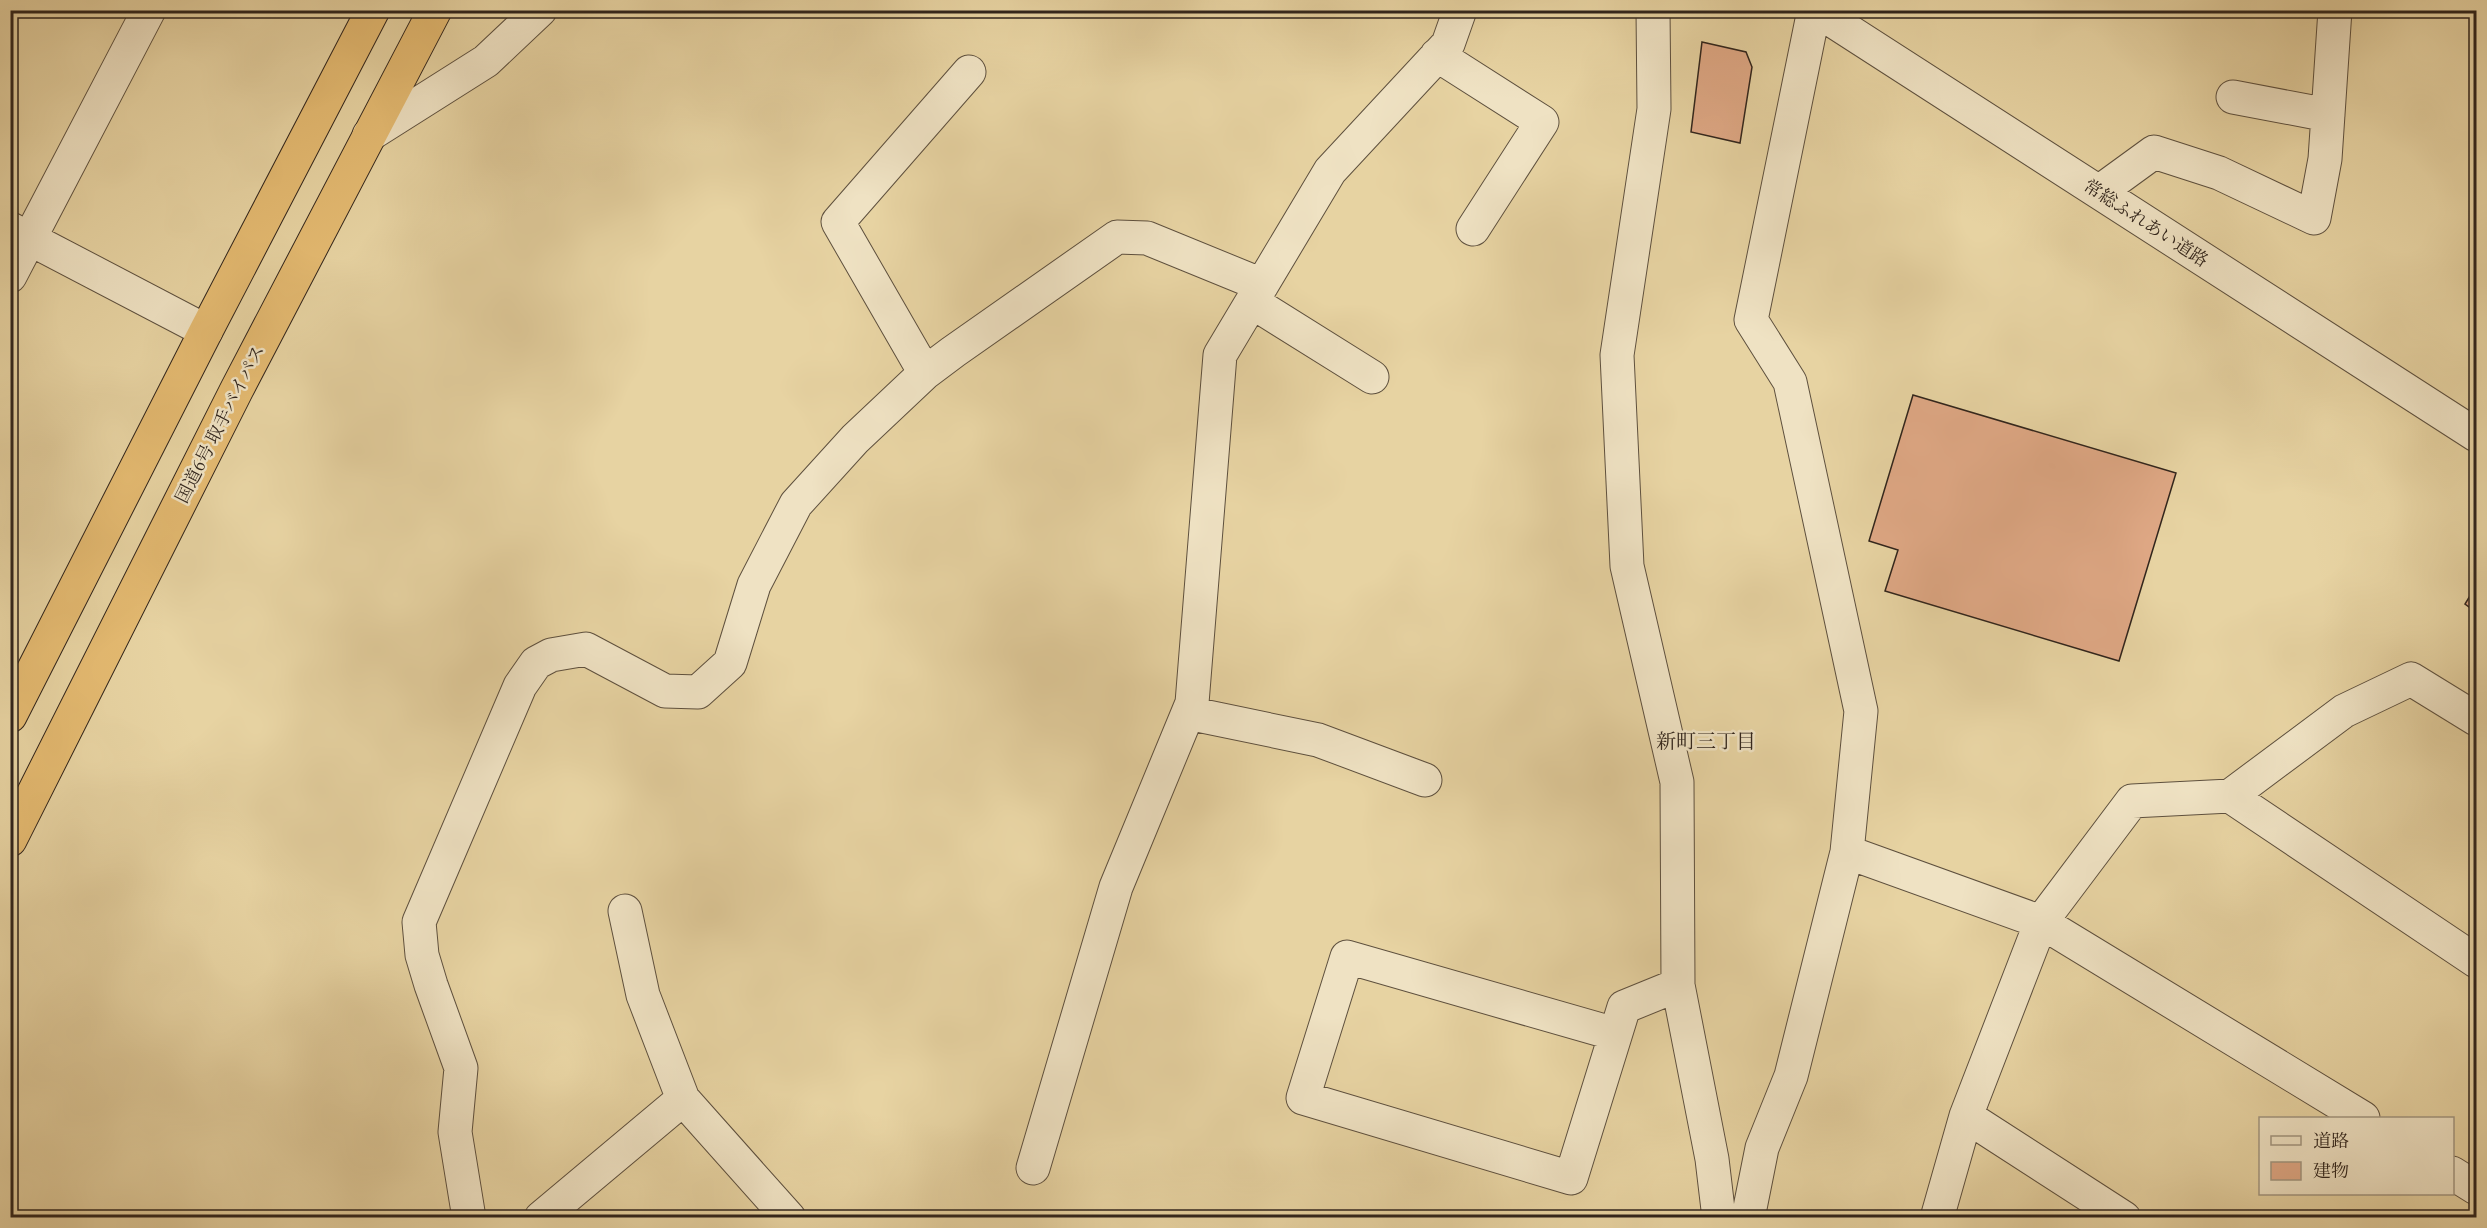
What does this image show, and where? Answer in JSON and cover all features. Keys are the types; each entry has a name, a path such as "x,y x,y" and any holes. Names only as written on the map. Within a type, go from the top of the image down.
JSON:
{"highway":[{"path":"10,716 373,10"},
{"name":"国道6号 取手バイパス","path":"10,840 237,389 435,10"}],"street":[{"path":"10,276 21,234 148,10"},
{"path":"369,135 486,61 540,10"},
{"path":"1033,1168 1116,887 1192,703 1220,355 1330,171 1448,44 1460,10"},
{"path":"1653,10 1654,109 1617,355 1627,566 1677,782 1678,985 1712,1159 1719,1218"},
{"path":"1748,1218 1762,1148 1791,1076 1847,852 1861,711 1790,382 1751,320 1815,10"},
{"name":"常総ふれあい道路","path":"1815,10 2476,435"},
{"path":"2099,192 2154,152 2219,173 2314,218 2325,159 2336,10"},
{"path":"1437,56 1542,122 1473,230"},
{"path":"926,373 838,222 969,72"},
{"path":"2233,97 2328,115"},
{"path":"21,234 206,331"},
{"path":"469,1218 455,1132 461,1068 431,984 423,955 419,922 520,686 536,663 551,655 586,649 665,691 698,692 730,663 754,585 796,504 855,439 926,373 1117,237 1148,238 1257,294 1372,377"},
{"path":"1937,1218 1966,1116 2041,922 2132,801 2229,796 2344,711 2411,679 2476,719"},
{"path":"1188,713 1318,740 1425,780"},
{"path":"2229,796 2476,962"},
{"path":"1847,852 2041,922 2360,1117"},
{"path":"625,911 644,995 683,1099 789,1218"},
{"path":"1616,1034 1347,957 1303,1098 1571,1178 1616,1034 1624,1007 1678,985"},
{"path":"541,1218 683,1099"},
{"path":"1966,1116 2124,1218"},
{"path":"2454,1174 2476,1188"}],"building":[{"path":"1702,42 1746,52 1752,67 1740,143 1691,132"},
{"path":"1913,395 2176,473 2119,661 1885,591 1898,550 1869,541"},
{"path":"2476,586 2476,612 2465,604"}],"district":[{"name":"新町三丁目","path":"1706,741"}]}
